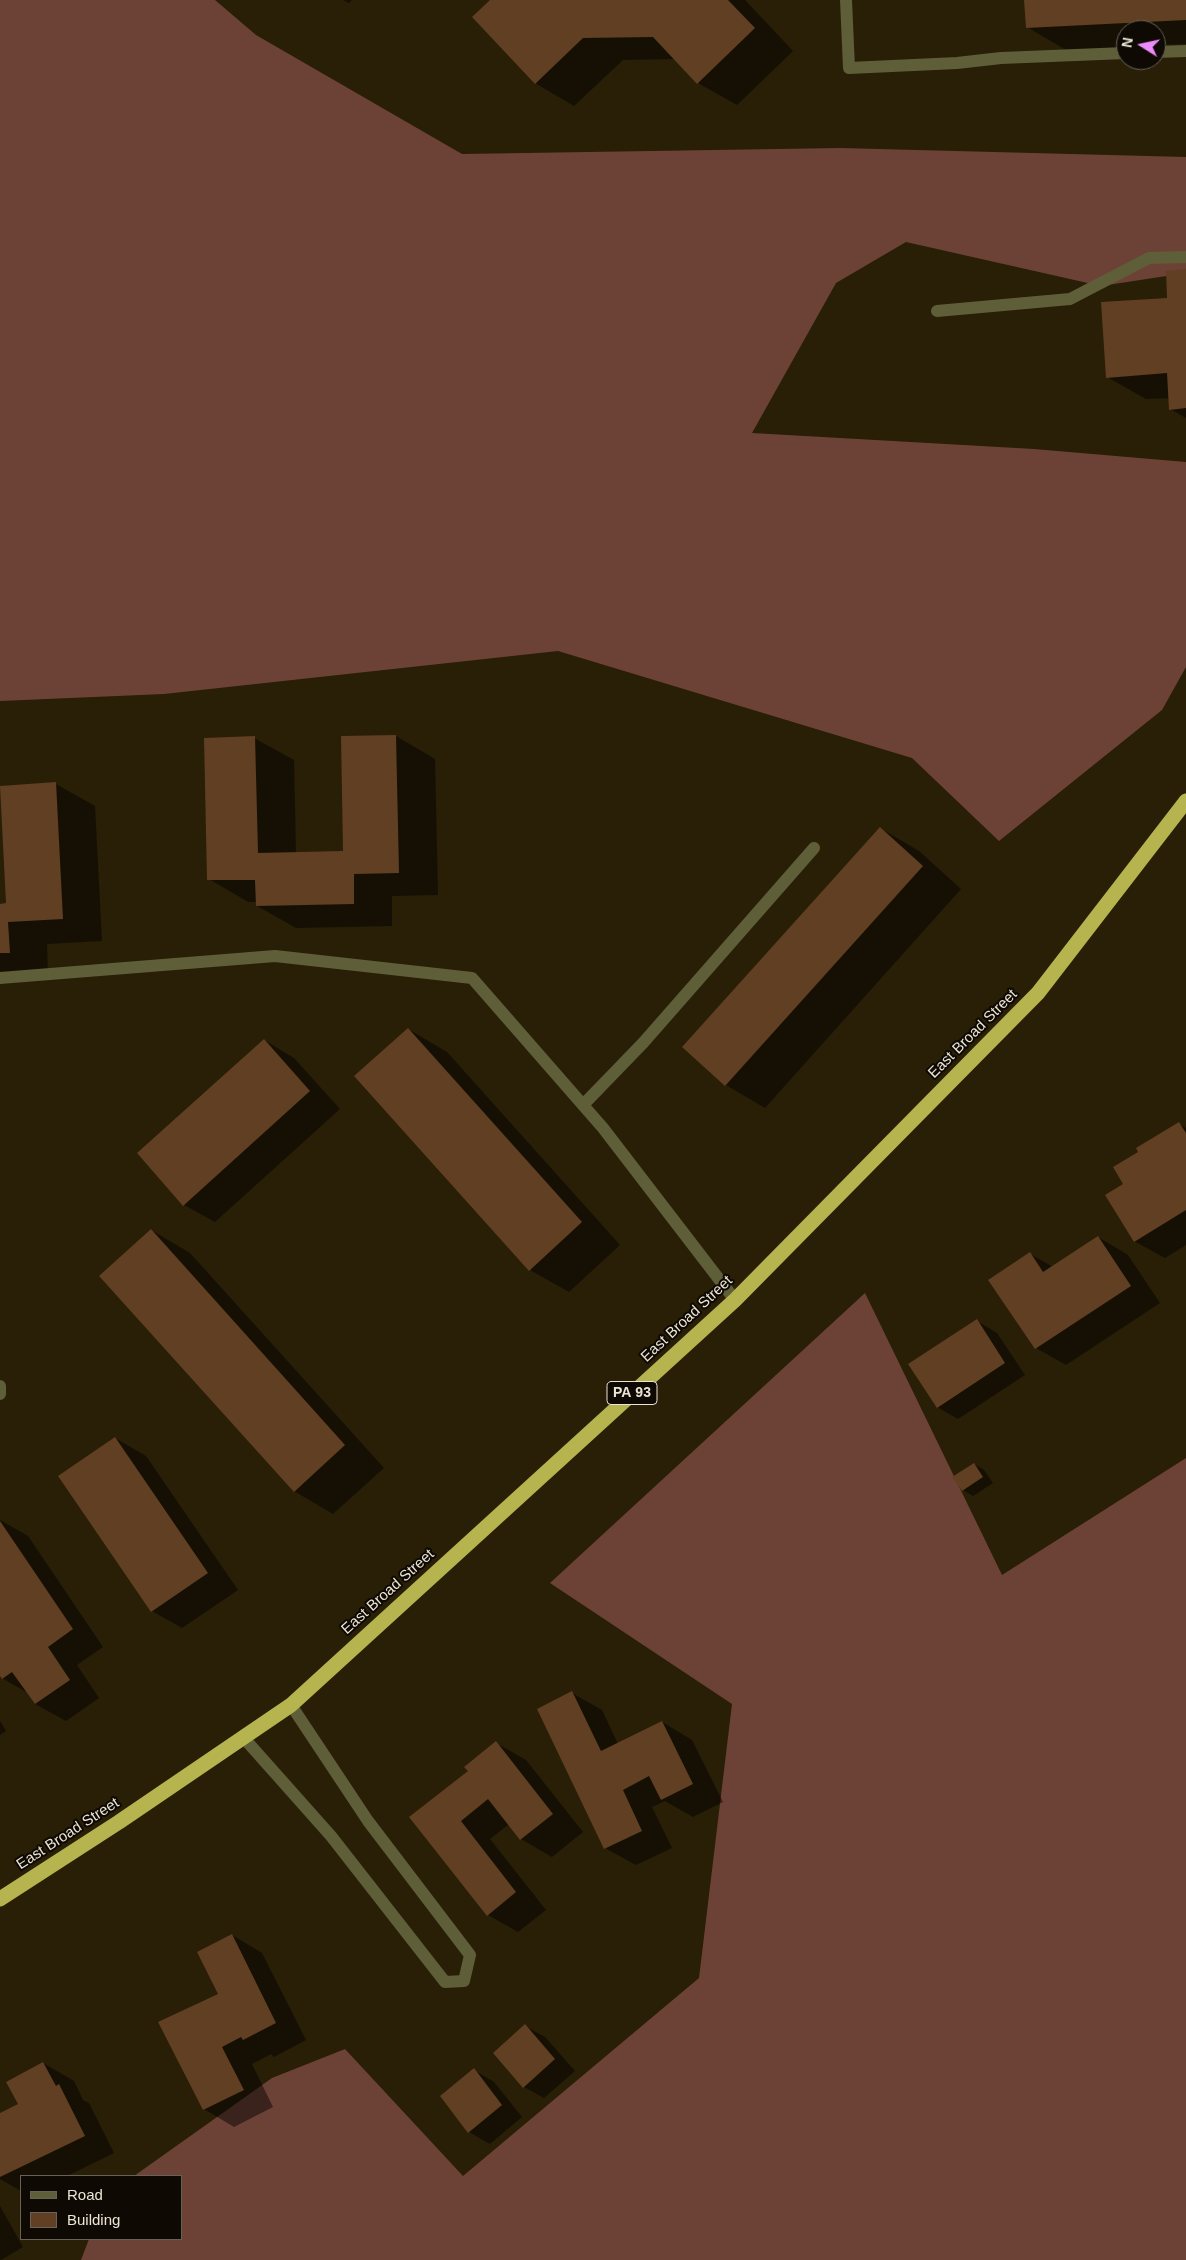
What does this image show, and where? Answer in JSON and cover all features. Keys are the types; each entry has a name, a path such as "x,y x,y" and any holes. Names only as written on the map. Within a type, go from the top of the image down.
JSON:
{"highway":[{"name":"East Broad Street","path":"0,1899 119,1822 291,1705 735,1300 1038,993 1186,801"}],"street":[{"path":"846,0 849,68 1116,53"},
{"path":"1166,52 1186,51"},
{"path":"937,311 1070,299 1149,258 1186,257"},
{"path":"583,1105 643,1043 814,848"},
{"path":"0,978 275,956 472,978 603,1128 735,1300"},
{"path":"0,1386 0,1394"},
{"path":"243,1737 331,1836 445,1982 464,1981 470,1955 368,1821 291,1705"}],"shaded area":[{"path":"0,0 215,0 256,35 462,154 840,148 1186,157 1186,273 1101,286 906,242 836,283 752,433 1034,449 1186,462 1186,667 1162,710 999,841 912,758 558,651 164,694 0,701"},
{"path":"865,1293 1002,1575 1186,1458 1186,2260 81,2260 89,2240 182,2240 182,2175 135,2175 272,2078 345,2049 463,2176 699,1978 732,1704 550,1583"}],"building":[{"path":"490,0 728,0 755,28 697,84 653,37 583,38 535,84 472,17"},
{"path":"1024,0 1186,0 1186,20 1116,20 1116,24 1026,28"},
{"path":"1186,269 1186,408 1169,410 1167,373 1106,378 1101,302 1167,298 1166,271"},
{"path":"396,735 399,873 354,874 354,904 256,906 255,880 207,880 204,738 255,736 258,853 343,851 341,736"},
{"path":"56,782 63,919 8,922 10,953 0,953 0,904 6,903 0,786"},
{"path":"880,827 923,866 725,1086 682,1047"},
{"path":"408,1028 582,1222 529,1271 354,1076"},
{"path":"264,1039 310,1091 183,1206 137,1153"},
{"path":"1179,1122 1186,1133 1186,1210 1134,1242 1105,1195 1123,1184 1113,1167 1138,1152 1136,1148"},
{"path":"151,1229 345,1445 294,1492 99,1276"},
{"path":"1098,1236 1131,1286 1035,1349 988,1280 1030,1252 1043,1272"},
{"path":"977,1319 1005,1363 937,1408 908,1364"},
{"path":"115,1437 208,1573 151,1612 58,1476"},
{"path":"974,1463 983,1477 962,1491 952,1477"},
{"path":"0,1521 73,1629 48,1647 70,1680 35,1704 12,1672 2,1679 0,1676"},
{"path":"572,1691 601,1751 662,1721 693,1784 661,1800 649,1776 623,1790 642,1831 604,1849 537,1709"},
{"path":"496,1741 553,1814 520,1840 488,1799 461,1821 516,1892 487,1916 409,1817 468,1771 464,1767"},
{"path":"232,1934 276,2023 243,2040 241,2037 222,2047 244,2090 203,2110 158,2022 218,1994 197,1952"},
{"path":"525,2024 555,2059 523,2088 493,2053"},
{"path":"43,2062 56,2086 59,2084 85,2136 0,2177 0,2113 18,2104 6,2082"},
{"path":"474,2068 502,2105 468,2133 440,2096"}]}
